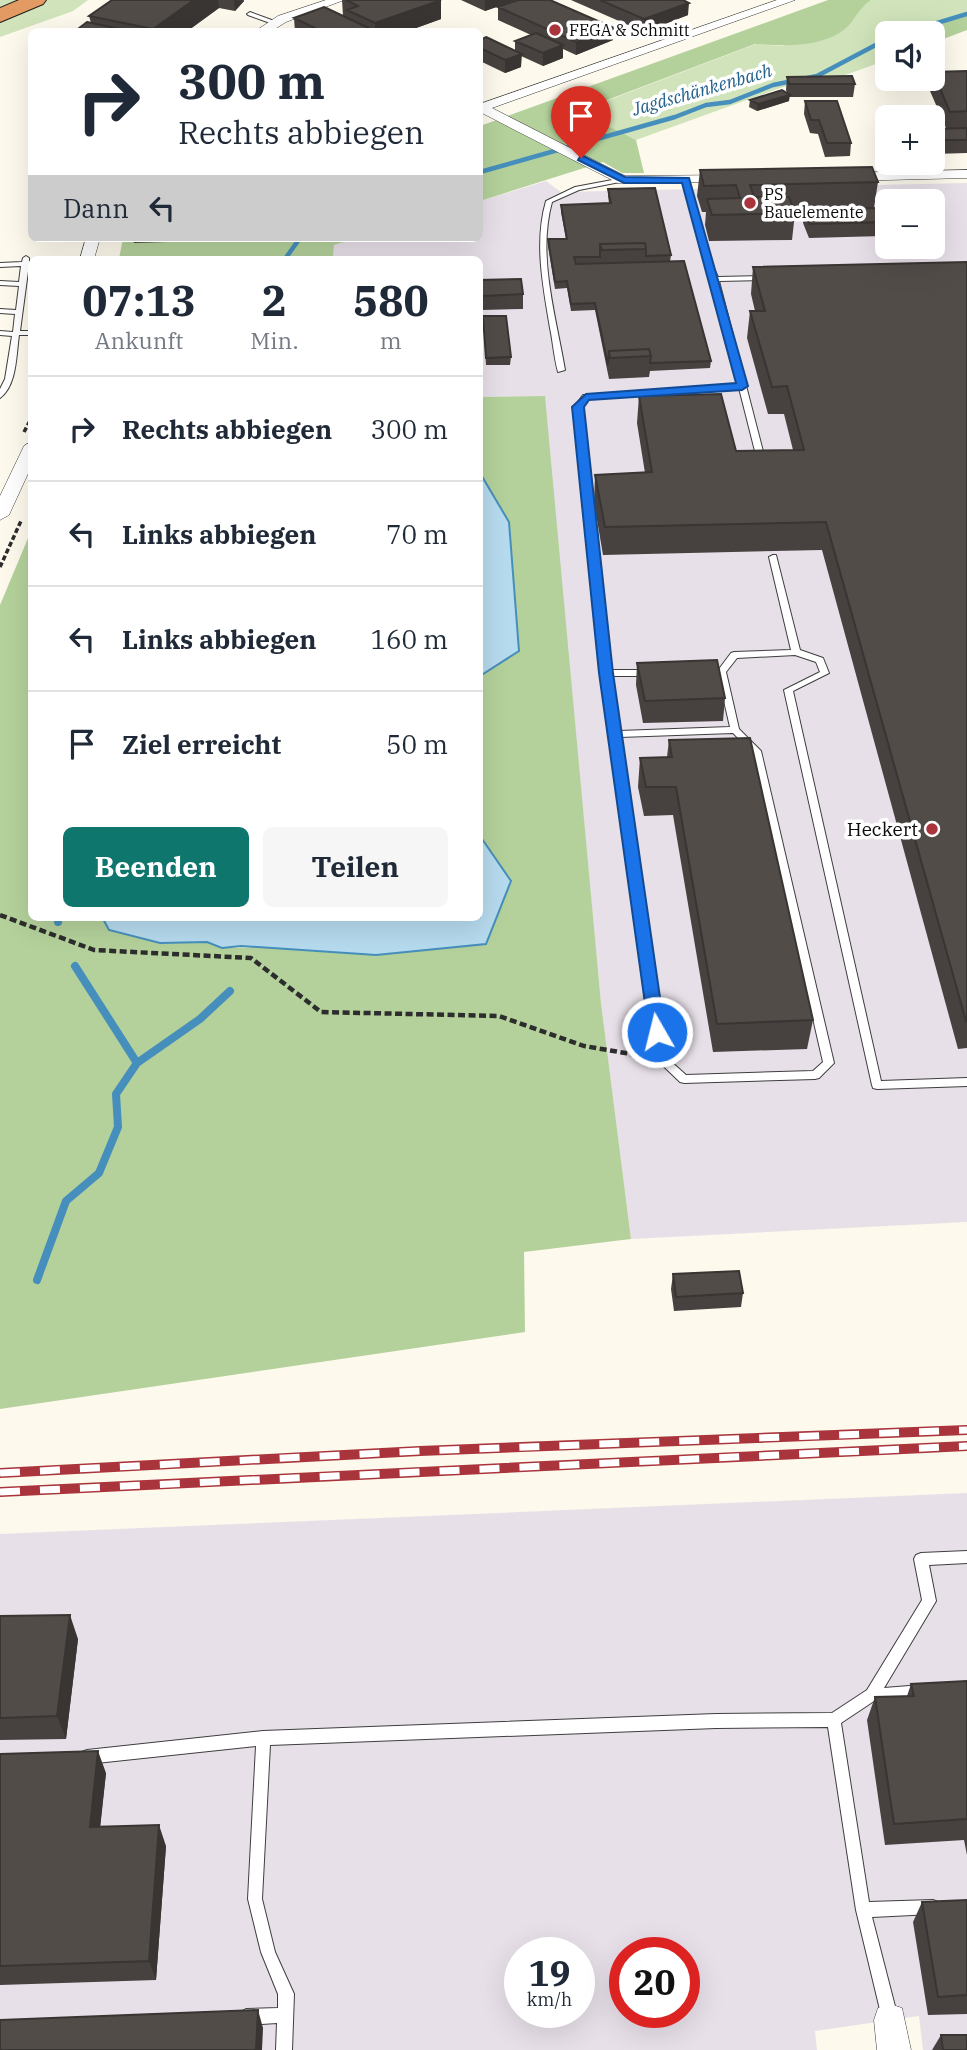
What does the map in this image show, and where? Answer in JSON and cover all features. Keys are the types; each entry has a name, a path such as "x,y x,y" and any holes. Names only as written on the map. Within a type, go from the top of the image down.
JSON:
{"highway":[{"path":"0,8 19,0"},
{"path":"0,16 36,0"}],"street":[{"path":"267,28 338,0"},
{"path":"483,107 789,0"},
{"path":"483,110 624,180 740,178"},
{"path":"835,177 967,174"},
{"path":"0,515 5,490 28,453"}],"lane":[{"path":"250,14 275,23"},
{"path":"561,370 545,260 544,212 549,201 577,188 624,180"},
{"path":"686,180 708,263 715,279 765,476"},
{"path":"0,265 26,261 9,379 0,396"},
{"path":"715,279 771,278"},
{"path":"0,283 23,284"},
{"path":"0,311 19,312"},
{"path":"0,333 28,333"},
{"path":"742,386 586,397 578,407 606,673 661,1059 684,1079 815,1075 829,1063 756,751 735,730 722,672 734,655 796,652 821,660 825,673 788,690 877,1085 967,1082"},
{"path":"773,557 796,652"},
{"path":"696,672 722,672"},
{"path":"606,673 658,673"},
{"path":"615,734 735,730"},
{"path":"74,1757 263,1738 716,1721 834,1720 872,1695 929,1601 920,1559 967,1557"},
{"path":"872,1695 940,1692"},
{"path":"834,1720 863,1910 892,2035"},
{"path":"263,1738 255,1899 268,1952 286,1994 284,2050"},
{"path":"863,1910 954,1906"},
{"path":"231,2017 285,2015"}],"path":[{"path":"0,567 26,510"},
{"path":"0,915 94,950 251,958 321,1012 499,1016 584,1046 661,1059"}],"shaded area":[{"path":"546,181 561,192 967,183 967,1222 631,1239 601,1003 544,396 483,397 483,256 333,256 334,245 344,242 483,242 483,200"},
{"path":"967,1493 967,2050 923,2050 919,2016 815,2031 817,2050 0,2050 0,1534"}],"green space":[{"path":"0,0 88,0 73,11 0,37"},
{"path":"828,0 871,0 837,35 802,44 755,44 578,111 636,140 644,173 622,173 603,162 483,200 483,125"},
{"path":"871,0 967,0 967,14 945,23 945,21 875,21 875,64 834,79 783,87 636,140 577,112 756,44 782,46 846,28 858,10"},
{"path":"967,14 967,30 945,38 945,23"},
{"path":"122,242 344,242 334,245 333,256 120,256"},
{"path":"545,396 601,1003 631,1239 524,1252 525,1332 0,1409 0,605 28,538 28,921 104,921 109,930 160,943 207,942 222,948 486,944 511,881 483,840 483,674 519,651 509,522 483,478 483,397"}],"water":[{"path":"483,478 509,522 519,651 483,674"},
{"path":"483,840 511,881 486,944 376,955 241,946 222,948 207,942 160,943 109,930 104,921 483,921"}],"building":[{"path":"112,0 194,0 154,28 89,16"},
{"path":"346,0 441,0 375,23 347,10 358,6"},
{"path":"518,0 550,0 614,28 576,42 498,7"},
{"path":"600,0 683,0 689,3 644,19"},
{"path":"324,7 369,28 315,28 294,18"},
{"path":"87,22 115,28 79,28"},
{"path":"536,33 563,45 543,53 515,41"},
{"path":"486,37 522,54 505,60 483,49 483,38"},
{"path":"967,71 967,111 950,112 941,91 945,91 945,72"},
{"path":"852,76 855,84 789,84 787,77"},
{"path":"782,90 790,95 758,104 750,100"},
{"path":"805,101 837,101 851,143 827,143 819,120 811,120"},
{"path":"967,128 967,140 945,140 945,129"},
{"path":"872,167 878,182 750,185 754,197 789,197 795,213 712,215 707,199 740,198 736,185 704,186 700,170"},
{"path":"655,188 671,255 646,256 645,243 600,244 600,257 574,257 576,264 684,261 711,361 650,363 649,349 609,351 608,365 595,303 571,304 567,281 555,282 548,239 567,239 561,205 611,203 608,189"},
{"path":"875,208 875,222 810,224 805,210"},
{"path":"645,243 646,249 602,250 600,244"},
{"name":"Heckert","path":"967,262 966,1021 826,522 605,527 595,475 652,472 639,396 721,394 736,451 804,450 787,386 772,387 750,311 765,311 753,267"},
{"path":"521,279 523,294 483,296 483,280"},
{"path":"483,316 506,316 511,357 486,358"},
{"path":"649,349 651,356 610,358 609,351"},
{"path":"717,660 725,698 645,701 637,663"},
{"path":"750,738 813,1020 717,1024 676,787 646,787 640,758 672,757 669,740"},
{"path":"739,1271 743,1293 676,1297 673,1274"},
{"path":"70,1615 57,1716 0,1718 0,1616"},
{"path":"967,1681 967,1819 894,1824 875,1697 914,1696 911,1684"},
{"path":"98,1751 90,1827 159,1825 149,1961 0,1966 0,1754"},
{"path":"967,1900 967,1995 938,1997 922,1902"},
{"path":"258,2010 256,2050 0,2050 0,2020"},
{"path":"941,2035 967,2035 967,2050 943,2050"}],"waterway":[{"name":"Jagdschänkenbach","path":"944,21 967,14"},
{"name":"Jagdschänkenbach","path":"483,171 675,117 706,105 730,102 773,85 817,76 875,45"},
{"name":"Jagdschänkenbach","path":"287,256 297,242"},
{"name":"Jagdschänkenbach","path":"75,966 137,1063"},
{"path":"137,1063 200,1019 230,991"},
{"path":"37,1280 66,1201 99,1173 118,1127 116,1094 137,1063"}],"railway":[{"path":"0,1473 420,1451 967,1430"},
{"path":"0,1492 967,1446"}],"place":[{"name":"FEGA & Schmitt","path":"555,30"},
{"name":"PS Bauelemente","path":"750,203"},
{"name":"Heckert","path":"932,829"}],"route":[{"path":"581,158 624,180 686,180 742,386 586,397 578,407 606,673 657,1032"}]}
